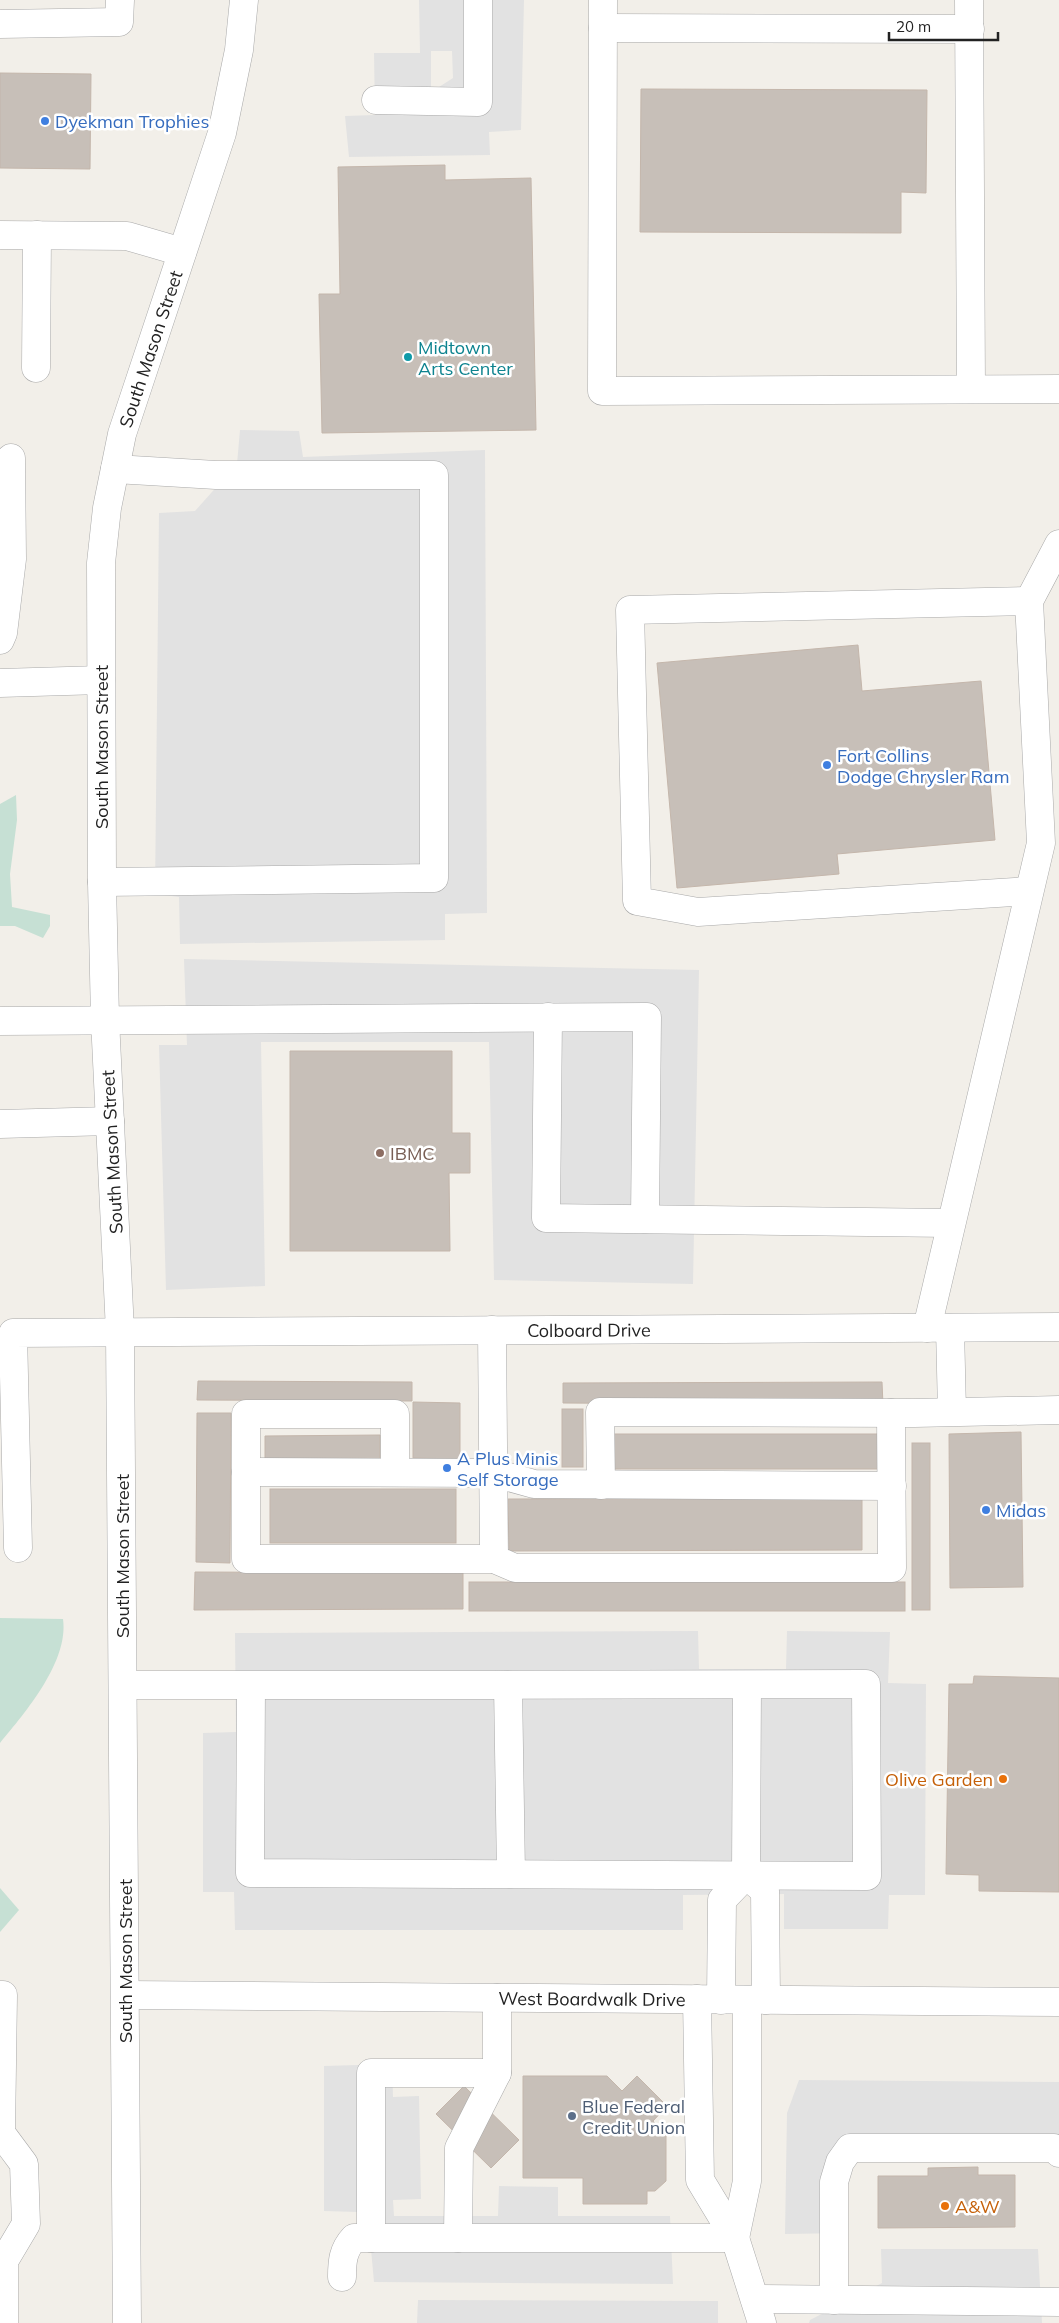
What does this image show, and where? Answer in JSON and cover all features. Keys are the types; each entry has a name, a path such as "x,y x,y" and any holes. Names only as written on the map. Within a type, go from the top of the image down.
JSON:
{"street":[{"path":"0,24 119,22 120,0"},
{"name":"South Mason Street","path":"127,2323 120,1331 105,1019 102,882 101,563 107,508 122,434 222,133 239,50 244,0"},
{"path":"376,100 478,102 478,0"},
{"path":"603,0 602,391 1059,389"},
{"path":"969,0 971,390"},
{"path":"603,28 970,29"},
{"path":"0,235 127,236 182,252"},
{"path":"36,235 36,368"},
{"path":"0,640 3,633 12,559 11,458"},
{"path":"102,882 434,878 434,475 216,475 115,469"},
{"path":"952,1411 938,1328 950,1223 1030,891 1050,843 1028,601 1059,544"},
{"path":"1028,601 630,610 637,901 698,912 1030,891"},
{"path":"0,683 101,680"},
{"path":"548,1017 546,1218 950,1223"},
{"path":"0,1020 647,1017 645,1220"},
{"path":"0,1124 110,1121"},
{"name":"Colboard Drive","path":"18,1548 13,1333 1059,1327"},
{"path":"492,1330 494,1559"},
{"path":"601,1485 600,1412 891,1413 1059,1410"},
{"path":"395,1472 395,1414 246,1414 246,1559 494,1559 515,1568 892,1568 891,1413"},
{"path":"246,1472 494,1473 534,1484 892,1486"},
{"path":"123,1685 866,1684 867,1876 250,1873 251,1685"},
{"path":"508,1685 510,1874"},
{"path":"736,2238 747,2181 733,2000 722,1900 746,1875 747,1685"},
{"path":"746,1875 765,1891 733,2000 700,2180 736,2238 759,2311 834,2300 1059,2302"},
{"path":"0,1995 3,1995 1,2133 24,2164 26,2224 2,2259 4,2323"},
{"name":"West Boardwalk Drive","path":"126,1996 1059,2002"},
{"path":"458,2238 459,2148 497,2073 497,1998"},
{"path":"371,2238 371,2073 497,2073"},
{"path":"834,2300 834,2182 840,2162 850,2148 1054,2148 1059,2153"},
{"path":"342,2277 342,2257 347,2246 354,2238 736,2238"}],"green space":[{"path":"16,795 17,820 10,874 12,907 50,915 50,926 43,938 15,926 0,926 0,804"},
{"path":"0,1618 63,1619 63,1635 53,1669 44,1685 0,1743"},
{"path":"0,1888 19,1910 0,1932"}],"shaded area":[{"path":"419,0 524,0 521,130 489,132 490,155 349,157 345,116 375,115 374,53 420,53","holes":["431,51 452,51 453,78 439,87 431,87"]},
{"path":"240,430 299,431 303,457 485,450 487,913 445,914 445,940 180,944 179,897 155,894 159,513 195,511 237,464"},
{"path":"184,959 699,970 693,1284 494,1280 489,1042 261,1042 265,1286 166,1290 159,1045 187,1045"},
{"path":"698,1631 699,1669 786,1669 787,1631 890,1632 888,1683 926,1684 925,1895 889,1895 888,1929 784,1929 784,1894 683,1895 683,1930 235,1930 234,1892 203,1892 203,1733 236,1732 235,1633"},
{"path":"392,2064 393,2097 419,2096 421,2199 393,2200 394,2216 498,2216 499,2186 558,2187 558,2216 670,2216 673,2284 374,2282 371,2249 358,2212 324,2211 324,2066"},
{"path":"799,2080 1059,2082 1059,2160 848,2162 847,2233 785,2234 787,2113"},
{"path":"881,2249 1038,2249 1042,2323 809,2323 810,2320 882,2283"},
{"path":"418,2300 718,2301 718,2323 417,2323"}],"building":[{"name":"Dyekman Trophies","path":"0,73 91,74 90,169 0,168"},
{"path":"641,89 927,90 926,193 901,192 901,233 640,232"},
{"path":"445,165 445,180 531,178 536,430 322,433 319,294 340,294 338,167"},
{"name":"Fort Collins Dodge Chrysler Ram","path":"858,645 862,691 981,681 995,840 837,854 839,874 677,888 657,663"},
{"name":"IBMC","path":"290,1051 452,1051 452,1133 470,1133 470,1173 449,1173 450,1251 290,1251"},
{"path":"198,1381 412,1382 412,1401 197,1400"},
{"path":"882,1382 883,1405 563,1403 563,1383"},
{"path":"413,1402 460,1403 460,1459 413,1458"},
{"path":"562,1409 583,1409 583,1467 562,1467"},
{"path":"197,1413 231,1413 230,1563 196,1562"},
{"name":"Midas","path":"1021,1432 1023,1587 950,1588 949,1434"},
{"path":"614,1434 880,1434 880,1469 614,1469"},
{"path":"380,1435 380,1460 265,1460 265,1436"},
{"path":"912,1443 930,1443 930,1610 912,1610"},
{"path":"270,1489 456,1489 456,1543 270,1543"},
{"path":"862,1498 862,1550 509,1551 508,1499"},
{"path":"195,1572 463,1573 463,1609 194,1610"},
{"path":"469,1582 905,1582 905,1611 469,1611"},
{"name":"Olive Garden","path":"974,1676 1059,1678 1059,1892 979,1891 979,1875 946,1874 949,1684 973,1684"},
{"path":"523,2076 607,2076 622,2091 637,2076 667,2106 653,2121 656,2125 666,2125 666,2181 655,2191 647,2191 647,2204 583,2204 583,2178 523,2178"},
{"path":"464,2086 519,2140 491,2168 436,2114"},
{"path":"978,2167 978,2175 1015,2175 1015,2227 878,2228 878,2176 928,2176 928,2168"}],"place":[{"name":"Dyekman Trophies","path":"45,121"},
{"name":"Midtown Arts Center","path":"408,357"},
{"name":"Fort Collins Dodge Chrysler Ram","path":"827,765"},
{"name":"IBMC","path":"380,1153"},
{"name":"A Plus Minis Self Storage","path":"447,1468"},
{"name":"Midas","path":"986,1510"},
{"name":"Olive Garden","path":"1003,1779"},
{"name":"Blue Federal Credit Union","path":"572,2116"},
{"name":"A&W","path":"945,2206"}]}
